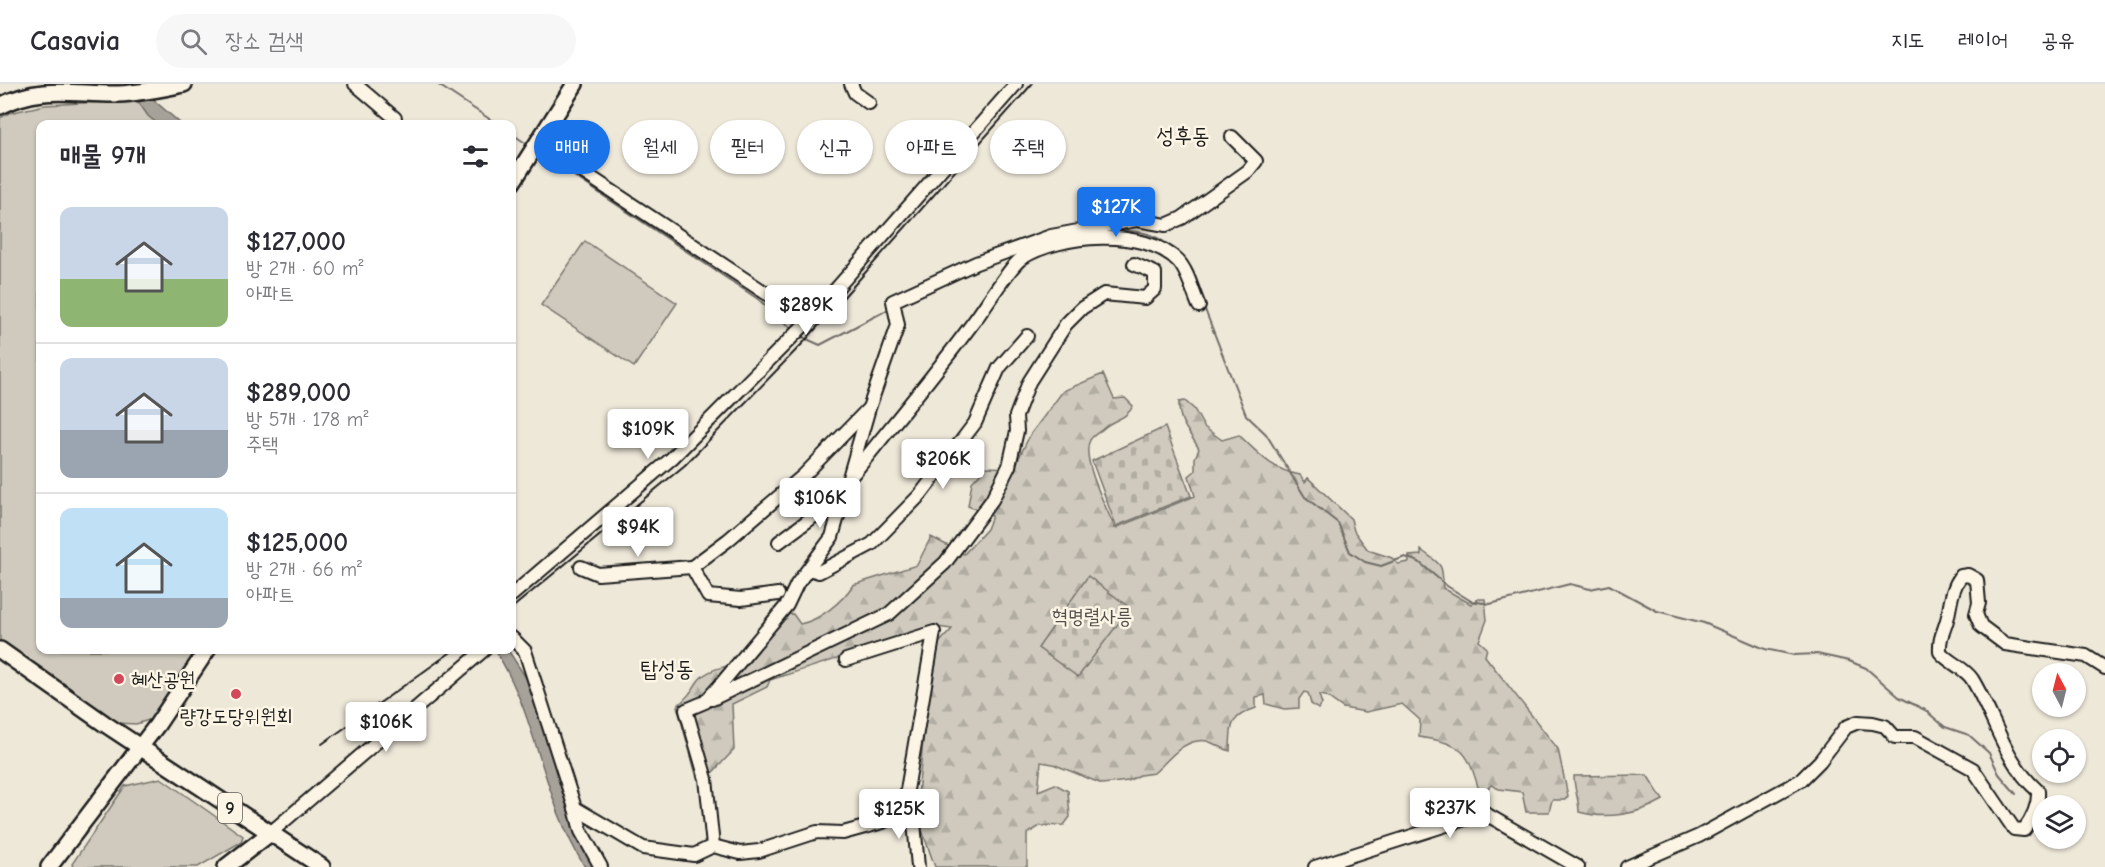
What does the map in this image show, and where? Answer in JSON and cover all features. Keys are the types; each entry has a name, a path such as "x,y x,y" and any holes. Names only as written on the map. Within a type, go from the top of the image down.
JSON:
{"main road":[{"path":"0,106 36,93 81,90 129,93 184,84"},
{"path":"553,120 575,84"},
{"path":"516,177 534,150"},
{"path":"0,650 105,724 141,746"},
{"path":"49,867 141,746 204,654"},
{"name":"9","path":"141,746 269,834 322,867"},
{"path":"226,867 269,834"}],"street":[{"path":"355,84 395,118"},
{"path":"851,84 855,93 869,103"},
{"path":"516,593 672,458 800,330 1016,84"},
{"path":"705,702 787,605 797,584 832,537 869,408 898,325 894,305 998,254 1051,236 1137,220 1166,225 1182,218 1248,171 1256,161 1232,137"},
{"path":"583,174 800,330"},
{"path":"848,480 974,322 1020,259 1048,247 1082,239 1121,238 1147,242 1178,261 1199,306"},
{"path":"713,846 706,779 686,711 889,614 945,563 992,500 1009,466 1017,431 1016,416 1029,382 1066,324 1082,308 1104,294 1145,298 1155,290 1155,273 1134,264"},
{"path":"809,570 819,572 872,544 920,495 975,423 999,368 1027,336"},
{"path":"581,567 598,574 692,567 728,540 804,475 869,408"},
{"path":"779,542 844,494"},
{"path":"692,567 708,596 741,599 777,594 797,584"},
{"path":"1627,867 1700,836 1801,780 1820,761 1846,727 1858,722 1885,726 1895,737 1915,737 1973,769 2014,829 2024,830 2035,810 2038,791 2013,763 1971,677 1947,662 1940,652 1941,630 1948,617 1956,583 1961,576 1968,575 1977,580 1979,603 1976,614 1981,626 2005,644 2086,656 2105,668"},
{"path":"777,594 787,605"},
{"path":"574,808 643,848 694,855 713,846 740,853 759,851 817,832 843,833 883,822 896,814 906,796 934,632 846,660"},
{"path":"516,642 525,651 581,831 601,867"},
{"path":"269,834 479,654"},
{"path":"906,796 912,800 918,867"},
{"path":"1315,867 1484,813 1578,867"},
{"path":"694,855 701,867"}],"green space":[{"path":"137,100 154,120 36,120 36,654 195,654 152,719 136,724 116,723 0,643 0,118 9,113 45,105"},
{"path":"585,241 677,303 634,367 541,305"},
{"path":"1103,374 1114,399 1125,398 1133,406 1127,414 1093,437 1088,448 1091,471 1115,528 1195,496 1189,476 1195,471 1195,458 1199,449 1180,416 1179,402 1185,401 1194,409 1204,427 1222,440 1239,435 1273,465 1300,475 1305,482 1308,478 1351,519 1354,531 1368,550 1392,558 1398,564 1409,562 1409,556 1421,555 1421,550 1440,565 1443,588 1471,604 1478,599 1485,599 1487,620 1479,641 1487,648 1485,656 1558,749 1568,796 1565,800 1552,800 1549,812 1526,812 1522,792 1499,789 1491,785 1485,791 1485,796 1481,797 1468,760 1463,753 1447,743 1419,737 1420,720 1402,704 1366,712 1343,708 1326,696 1319,695 1322,704 1318,709 1311,704 1308,693 1304,692 1299,699 1299,708 1284,709 1266,704 1265,695 1256,697 1256,708 1247,711 1233,723 1230,751 1207,741 1191,743 1177,751 1154,773 1140,775 1128,781 1102,784 1053,764 1041,762 1038,791 1055,784 1068,791 1070,817 1064,825 1040,826 1027,834 1027,867 935,867 922,830 918,795 929,676 939,643 952,629 937,627 770,680 767,687 732,704 734,750 713,772 697,778 677,706 702,676 722,667 750,661 768,616 793,614 800,624 815,619 837,604 853,585 917,565 931,537 964,554 987,529 992,516 968,506 972,482 986,467 1014,468 1030,435 1063,391"},
{"path":"1165,427 1191,496 1116,526 1092,461"},
{"name":"혁명렬사릉","path":"1088,576 1130,608 1078,677 1038,648"},
{"path":"1647,775 1663,800 1654,805 1633,812 1612,815 1579,812 1574,776"},
{"path":"161,778 243,836 241,842 198,867 73,867 72,864 125,786"}],"shaded area":[{"path":"126,84 143,84 156,102 176,120 153,120"},
{"path":"497,654 511,654 530,684 573,828 595,867 585,867 571,841 509,676"}],"waterway":[{"path":"437,84 491,120"},
{"path":"516,137 527,144"},
{"path":"571,174 758,299 792,329"},
{"path":"1114,230 1135,231 1158,238 1181,256"},
{"path":"1204,307 1246,415 1266,434 1305,497 1338,523 1350,552 1365,562 1381,566 1405,557 1419,562 1447,586 1471,601 1490,604 1570,584 1590,589 1609,585 1657,611 1704,623 1765,649 1794,655 1817,654 1849,661 1866,668 1899,697 1925,710 1945,727 1969,735 1989,753 1999,774 2016,794"},
{"path":"798,335 820,345 889,309"}],"railway":[{"path":"516,605 685,465 803,343 1032,84"},
{"path":"322,744 448,654"}],"place":[{"name":"혜산공원","path":"119,679"},
{"name":"량강도당위원회","path":"236,694"}],"district":[{"name":"성후동","path":"1183,136"},
{"name":"탑성동","path":"667,669"}]}
